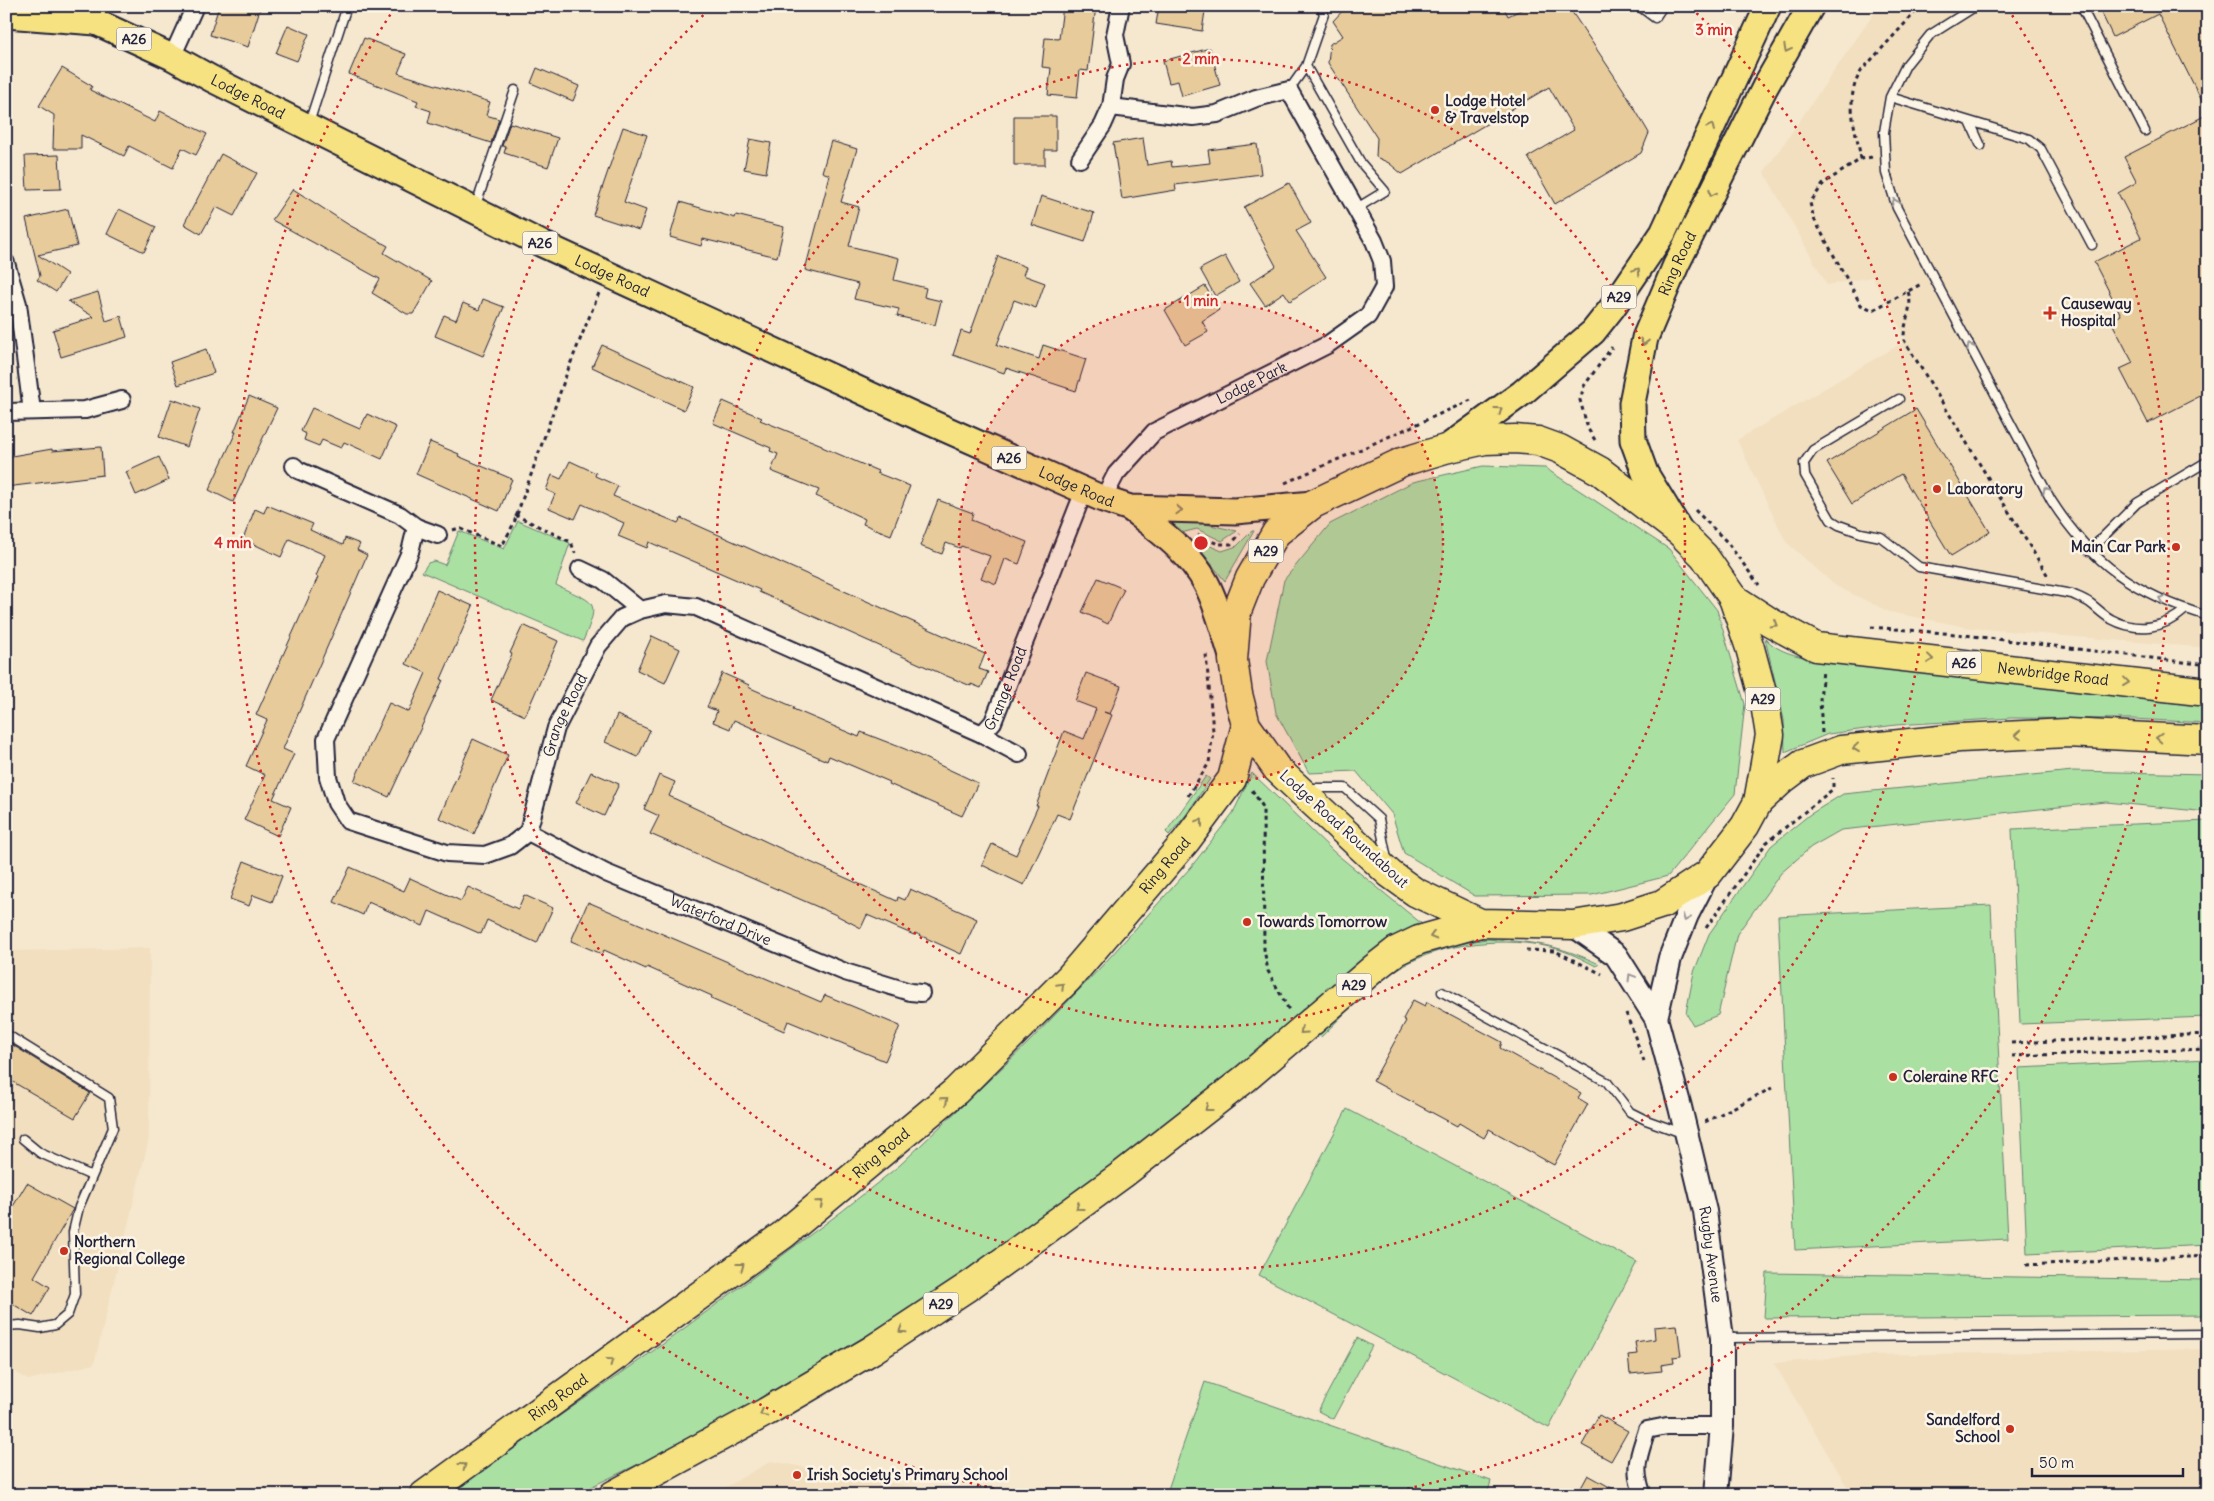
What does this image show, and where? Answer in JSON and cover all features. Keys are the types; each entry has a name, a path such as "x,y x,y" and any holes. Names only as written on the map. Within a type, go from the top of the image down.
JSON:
{"highway":[{"name":"Lodge Road Roundabout","path":"1515,439 1538,441 1560,449 1600,471 1681,533 1710,563 1733,598 1765,704 1770,735 1758,802 1745,826 1708,874 1662,904 1622,917 1573,925 1480,923 1414,892 1390,874 1297,788 1277,769 1246,725 1238,694 1233,660 1237,611 1250,578 1276,533 1313,504 1402,462 1445,449 1485,440 1515,439"},
{"name":"Newbridge Road","path":"1733,598 1770,622 1816,647 2208,692"},
{"name":"Ring Road","path":"424,1495 783,1235 956,1091 1068,978 1186,841 1232,779 1246,725"},
{"path":"1758,802 1803,764 1841,750 1959,738 2067,733 2208,740"},
{"name":"A29","path":"613,1495 766,1412 872,1350 972,1284 1124,1174 1246,1078 1396,951 1419,940 1480,923"}],"main road":[{"name":"Ring Road","path":"1445,449 1522,393 1593,332 1612,308 1663,233 1768,6"},
{"name":"Ring Road","path":"1681,533 1645,473 1633,440 1632,403 1645,338 1676,265 1765,88 1811,6"},
{"name":"Lodge Road","path":"88,14 308,127 608,275 1093,495 1130,508 1242,512 1313,504"},
{"name":"A26","path":"6,15 88,14"},
{"name":"Lodge Road","path":"1130,508 1172,542 1206,582 1216,606 1233,660"}],"street":[{"path":"172,57 195,6"},
{"path":"1080,158 1103,125 1111,107 1115,80 1121,64 1115,34 1122,6"},
{"path":"1111,107 1193,117 1217,114 1256,98 1289,90"},
{"name":"Lodge Park","path":"1093,495 1116,474 1154,432 1327,346 1368,316 1384,287 1382,261 1374,241 1289,90"},
{"path":"6,263 18,304 32,412"},
{"path":"6,412 85,410 122,400"},
{"path":"294,466 298,470 400,515 416,528 438,535"},
{"name":"Grange Road","path":"528,832 556,728 598,646 622,618 640,610 666,604 696,607 982,734 993,722 1020,648 1093,495"},
{"path":"416,528 410,552 326,739 328,777 336,803 348,821 447,853 485,855 510,846 528,832"},
{"path":"580,569 603,580 640,610"},
{"path":"982,734 1019,754"},
{"name":"Waterford Drive","path":"528,832 606,873 845,972 910,992 921,993"},
{"name":"Rugby Avenue","path":"1656,1018 1670,958 1687,915 1708,874"},
{"name":"Rugby Avenue","path":"1573,925 1616,955 1656,1018 1694,1129 1722,1338 1722,1426 1716,1495"},
{"path":"1643,1495 1639,1485 1636,1466 1647,1430 1667,1426 1722,1426"}],"lane":[{"path":"308,127 347,6"},
{"path":"1289,90 1306,66 1324,14 1321,6"},
{"path":"1639,6 1655,18 1663,6"},
{"path":"1976,6 1930,35 1906,65 1890,97 1884,132 1886,173 1897,208 2065,522 2089,550 2128,583 2186,609 2208,616"},
{"path":"2081,6 2145,131"},
{"path":"1306,66 1361,163 1385,192 1357,208"},
{"path":"475,210 515,90"},
{"path":"1890,97 2029,139 2041,149 2092,245"},
{"path":"1970,122 1981,146"},
{"path":"1899,399 1813,450 1804,463 1805,475 1831,520 1861,533 1880,537 1919,567 2072,594 2110,618 2125,625 2146,628 2164,624 2186,609"},
{"path":"2089,550 2136,503 2208,461"},
{"path":"1442,992 1607,1082 1630,1112 1646,1120 1694,1129"},
{"path":"6,1034 109,1098 113,1128 79,1207 72,1232 75,1294 68,1314 55,1325 40,1328 20,1325 6,1326"},
{"path":"23,1139 40,1153 92,1176"},
{"path":"1722,1338 2208,1334"}],"path":[{"path":"1861,160 1851,119 1854,82 1862,70 1921,6"},
{"path":"1885,155 1861,160 1824,183 1810,203 1814,219 1861,305 1873,310 1933,278"},
{"path":"438,535 459,528 502,546 514,523 569,367 608,275"},
{"path":"1908,292 1912,301 1904,329 1904,340 2057,591"},
{"path":"1602,444 1594,440 1588,430 1580,400 1584,386 1613,343"},
{"path":"1278,486 1479,397"},
{"path":"1689,504 1727,542 1764,590"},
{"path":"515,516 571,542 580,569"},
{"path":"1195,535 1200,535 1218,544 1231,544 1241,532"},
{"path":"1869,627 1956,634 2208,666"},
{"path":"1206,647 1213,731 1209,763"},
{"path":"1822,734 1820,700 1824,663"},
{"path":"1704,931 1766,843 1834,789"},
{"path":"1253,791 1263,807 1264,949 1268,971 1292,1017"},
{"path":"1526,950 1555,951 1600,972 1607,979"},
{"path":"1625,1010 1644,1062"},
{"path":"2011,1043 2208,1034"},
{"path":"2012,1056 2208,1049"},
{"path":"1694,1129 1772,1088"},
{"path":"2026,1265 2208,1256"}],"shaded area":[{"name":"Causeway Hospital","path":"1879,6 2208,6 2208,648 1971,628 1889,612 1836,586 1786,542 1737,440 1907,340 1872,277 1827,285 1764,172"},
{"name":"Northern Regional College","path":"150,948 149,1139 94,1364 28,1380 6,1366 6,951"},
{"name":"Sandelford School","path":"2208,1349 2208,1495 1852,1495 1774,1363 1866,1355"},
{"name":"Irish Society's Primary School","path":"771,1461 925,1489 942,1495 712,1495"}],"green space":[{"path":"1483,466 1545,468 1669,549 1717,610 1745,704 1735,794 1668,876 1592,895 1475,896 1404,853 1392,814 1356,771 1309,773 1276,713 1267,661 1284,580 1330,524 1413,482"},
{"path":"1151,512 1237,531 1222,541 1197,529 1181,533"},
{"path":"518,521 570,543 556,585 586,599 591,604 593,609 592,616 583,641 422,572 428,563 434,561 445,565 459,531 504,549"},
{"path":"1254,531 1225,581 1193,541 1194,539 1222,551 1237,546"},
{"path":"1765,638 1783,651 1819,660 2208,701 2208,723 2133,719 2011,718 1896,725 1828,734 1785,752 1784,720"},
{"path":"2073,771 2208,774 2208,812 2106,802 1841,830 1811,847 1781,873 1737,934 1718,1015 1693,1025 1686,1013 1694,972 1709,934 1771,846 1809,815 1843,794"},
{"path":"1252,773 1334,852 1422,924 1380,946 1197,1102 1006,1245 811,1370 651,1458 574,1495 446,1495 663,1344 841,1212 900,1165 1029,1042 1101,967 1191,867 1233,813"},
{"path":"1206,776 1210,779 1186,815 1169,835 1166,832"},
{"path":"2208,821 2208,1017 2020,1024 2012,829"},
{"name":"Coleraine RFC","path":"1991,905 2008,1239 1795,1250 1778,916"},
{"path":"1486,939 1517,941 1544,945 1570,952 1599,964 1596,966 1565,952 1536,944 1496,942 1455,947 1436,952 1401,967 1380,981 1400,964 1437,948"},
{"path":"1359,1000 1321,1037 1318,1035"},
{"path":"2208,1059 2208,1245 2027,1254 2019,1068"},
{"path":"1347,1109 1637,1262 1549,1428 1259,1275"},
{"path":"1767,1273 2208,1280 2208,1315 1764,1318"},
{"path":"1357,1338 1372,1346 1333,1419 1318,1411"},
{"path":"1205,1382 1491,1481 1487,1495 1166,1495"}],"building":[{"path":"219,6 261,6 248,47 210,35"},
{"path":"1063,6 1096,6 1088,71 1080,70 1077,98 1048,95 1051,68 1042,67 1045,38 1059,39"},
{"path":"1159,6 1191,6 1191,9 1205,11 1202,31 1156,24"},
{"name":"Lodge Hotel & Travelstop","path":"1347,6 1503,6 1508,16 1529,6 1568,6 1623,89 1649,133 1641,153 1555,204 1528,157 1574,130 1549,87 1402,174 1389,163 1376,157 1377,138 1328,63 1330,44 1343,36 1333,21"},
{"path":"2098,6 2208,6 2208,113 2158,14 2113,37"},
{"path":"288,25 309,34 297,61 276,53"},
{"path":"364,38 406,54 398,73 490,102 486,115 499,119 491,143 428,123 431,111 416,106 418,101 349,74"},
{"path":"1210,48 1220,85 1182,96 1178,81 1169,83 1163,61"},
{"path":"62,68 92,86 90,90 155,122 160,111 207,134 196,155 182,148 173,168 129,146 124,156 81,135 81,149 53,149 54,115 39,106"},
{"path":"537,68 579,86 573,101 531,83"},
{"path":"2208,114 2208,392 2148,423 2120,369 2133,363 2111,321 2121,315 2094,262 2141,238 2118,193 2137,182 2124,157"},
{"path":"1014,116 1056,116 1056,150 1045,150 1045,165 1014,165"},
{"path":"510,123 558,138 548,167 504,153 506,147 502,146"},
{"path":"623,127 647,135 624,202 646,210 639,230 593,215"},
{"path":"1143,138 1147,165 1171,161 1172,167 1210,163 1208,150 1257,144 1261,174 1175,185 1176,190 1122,199 1113,143"},
{"path":"750,139 771,143 766,173 744,169"},
{"path":"831,141 857,149 841,202 859,207 849,246 899,258 894,280 926,288 924,297 941,301 935,325 897,316 899,309 854,299 858,284 805,270 830,175 822,172"},
{"path":"221,154 257,173 234,216 216,207 201,234 184,224"},
{"path":"59,155 61,189 27,190 25,156"},
{"path":"1289,183 1311,223 1296,231 1326,277 1290,301 1284,292 1265,305 1250,283 1276,266 1244,207"},
{"path":"293,189 349,225 388,246 384,253 432,281 413,314 407,314 372,293 380,279 272,220"},
{"path":"1041,196 1094,213 1085,242 1032,225"},
{"path":"680,202 735,218 736,215 784,227 777,257 703,239 701,246 670,237"},
{"path":"68,209 77,246 38,255 67,274 56,292 37,280 40,276 26,219"},
{"path":"119,209 156,227 144,252 107,234"},
{"path":"998,256 1026,267 1023,275 1045,283 1036,308 1014,300 997,345 1039,359 1043,345 1086,359 1076,391 1006,368 1004,373 953,355 961,331 970,334"},
{"path":"1225,256 1239,282 1215,296 1200,269"},
{"path":"1205,286 1219,310 1202,321 1208,332 1185,345 1165,310"},
{"path":"98,292 106,321 121,316 127,337 61,357 53,330 94,317 68,301"},
{"path":"483,299 504,307 483,356 435,336 444,315 456,320 463,303 479,310"},
{"path":"602,345 694,387 684,410 592,367"},
{"path":"206,349 214,373 178,385 170,362"},
{"path":"249,396 277,408 233,502 209,490 236,432 234,432"},
{"path":"172,399 200,409 187,447 159,437"},
{"path":"723,401 762,418 760,420 822,445 822,447 878,471 877,473 910,486 891,535 863,524 865,519 816,496 819,490 771,471 778,454 770,451 771,448 713,423"},
{"path":"312,408 360,429 367,414 396,427 382,459 344,442 341,448 322,440 319,446 304,440 306,434 301,431"},
{"name":"Laboratory","path":"1916,409 1990,532 1951,556 1901,474 1852,504 1827,463"},
{"path":"430,442 512,479 499,511 416,474"},
{"path":"101,447 103,475 6,487 6,457 52,449 52,451"},
{"path":"159,457 169,480 136,495 126,472"},
{"path":"570,461 596,473 595,476 618,486 613,496 678,523 681,518 985,654 979,669 988,672 981,688 942,674 759,592 760,590 649,542 647,548 618,536 624,523 582,504 575,519 549,508 555,494 546,490 552,475 561,479"},
{"path":"938,500 973,513 971,520 1027,542 1019,564 1005,559 996,584 981,578 990,556 946,543 942,554 920,546"},
{"path":"267,505 313,524 310,530 343,545 345,538 360,544 357,550 367,555 283,749 294,754 273,799 291,807 278,836 244,820 265,775 246,766 267,720 256,715 318,577 316,576 325,555 289,539 281,557 243,539 255,509 264,513"},
{"path":"1098,578 1124,589 1108,624 1082,612"},
{"path":"437,590 473,606 441,679 443,680 389,797 354,781 389,703 409,712 426,673 406,664"},
{"path":"523,625 558,641 525,716 491,700"},
{"path":"652,636 680,649 665,683 637,670"},
{"path":"722,673 749,685 748,687 794,707 793,709 859,737 861,732 905,749 978,783 962,816 829,756 827,761 734,720 730,729 713,722 717,711 707,707"},
{"path":"1086,673 1121,686 1110,714 1104,712 1112,715 1070,819 1057,814 1024,885 982,865 992,844 1016,855 1038,806 1036,806 1064,731 1084,739 1096,709 1075,701"},
{"path":"617,715 650,730 638,757 605,742"},
{"path":"473,739 508,755 474,834 439,818"},
{"path":"591,772 619,784 604,816 576,803"},
{"path":"659,775 675,782 669,796 786,851 897,901 898,897 905,900 910,889 977,919 961,954 915,933 914,935 867,915 861,928 834,914 650,834 659,816 644,809"},
{"path":"244,861 282,876 272,902 253,895 249,906 230,899"},
{"path":"350,867 404,891 410,878 461,901 468,887 518,909 524,895 553,908 537,943 487,920 481,934 429,911 423,926 368,902 363,915 334,902"},
{"path":"588,902 821,1002 825,995 900,1026 885,1061 788,1021 784,1031 711,999 712,996 647,967 646,969 604,950 602,954 571,941"},
{"path":"1413,1000 1425,1006 1427,1002 1502,1042 1500,1048 1581,1093 1578,1098 1588,1104 1554,1165 1489,1129 1484,1138 1459,1123 1457,1126 1373,1081 1406,1021 1403,1019"},
{"path":"6,1041 90,1093 75,1118 6,1078"},
{"path":"27,1183 73,1209 34,1277 50,1287 33,1316 6,1300 6,1218"},
{"path":"1677,1325 1681,1356 1673,1357 1674,1363 1661,1365 1662,1371 1630,1374 1628,1355 1637,1354 1635,1342 1655,1339 1654,1327"},
{"path":"1599,1415 1628,1431 1611,1461 1582,1445"},
{"path":"1588,1475 1624,1495 1577,1495"}],"place":[{"name":"Lodge Hotel & Travelstop","path":"1435,110"},
{"name":"Causeway Hospital","path":"2050,313"},
{"name":"Laboratory","path":"1937,489"},
{"name":"Main Car Park","path":"2176,547"},
{"name":"Towards Tomorrow","path":"1247,922"},
{"name":"Coleraine RFC","path":"1893,1077"},
{"name":"Northern Regional College","path":"64,1251"},
{"name":"Sandelford School","path":"2010,1429"},
{"name":"Irish Society's Primary School","path":"797,1475"}]}
